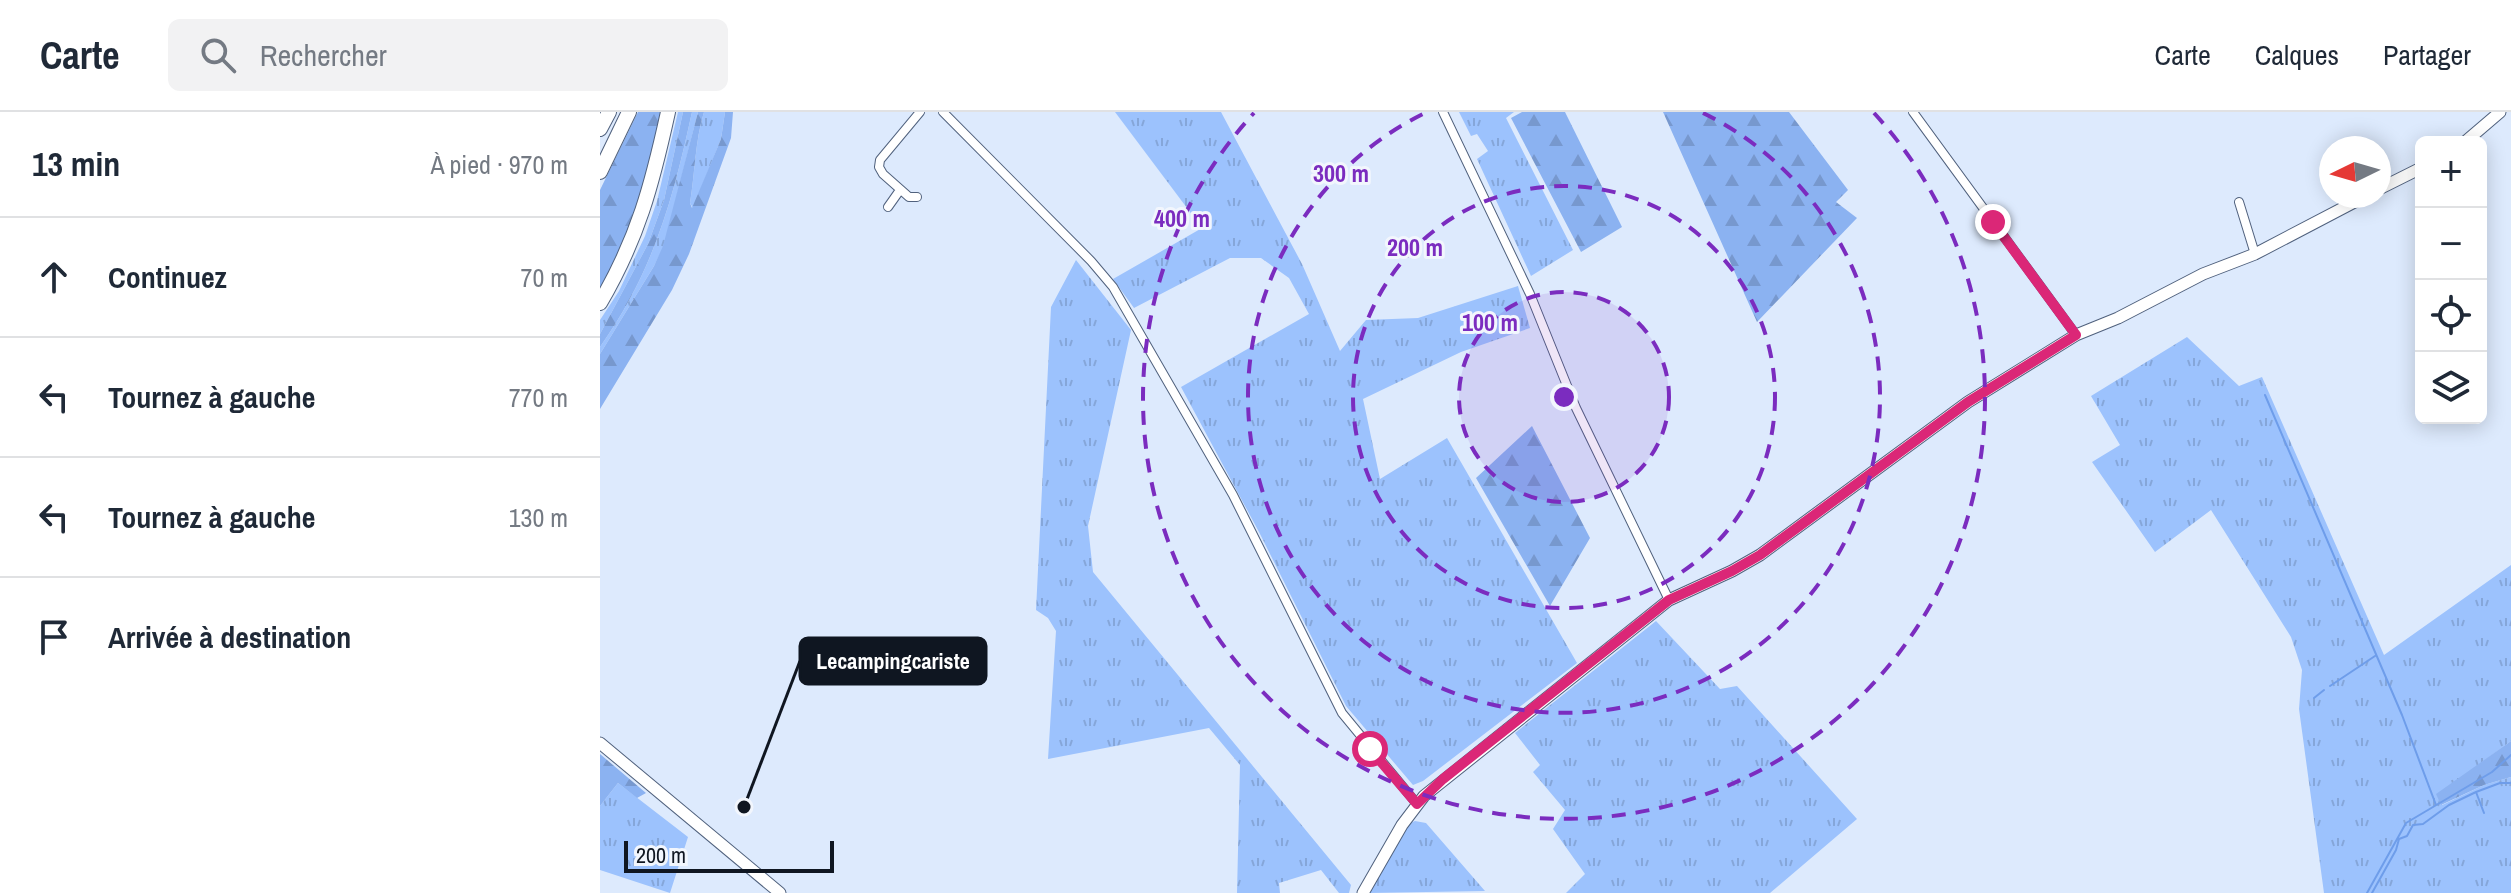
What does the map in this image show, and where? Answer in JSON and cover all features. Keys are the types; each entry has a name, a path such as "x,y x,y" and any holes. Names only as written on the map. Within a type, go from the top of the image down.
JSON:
{"highway":[{"path":"600,129 609,112"},
{"path":"600,172 629,112"},
{"path":"600,303 625,258 641,219 654,178 668,112"}],"street":[{"path":"917,197 909,197 900,190 880,171 879,163 920,112"},
{"path":"943,112 1113,287 1233,495 1342,713 1417,804"},
{"path":"1443,112 1530,294 1576,408 1669,600"},
{"path":"1913,112 2076,335"},
{"path":"2472,136 2500,112"},
{"path":"2391,183 2415,171"},
{"path":"888,207 900,190"},
{"path":"2239,202 2255,254"},
{"path":"1363,893 1402,825 1417,804 1443,779 1669,600 1760,555 1968,402 2076,335 2118,318 2203,274 2255,254 2343,208"},
{"path":"600,743 780,893"}],"green space":[{"path":"638,112 663,112 641,203 600,292 600,190"},
{"path":"678,112 683,112 664,200 648,244 600,334 600,320 619,291 645,236 657,201"},
{"path":"683,112 692,112 659,234 634,291 600,347 600,334 648,244 664,200"},
{"path":"692,112 698,112 664,246 600,354 600,347 634,291 659,234"},
{"path":"698,112 704,112 697,146 692,208 721,139 725,112 733,112 731,138 689,254 672,290 600,409 600,354 663,246"},
{"path":"704,112 725,112 721,139 693,208 690,203"},
{"path":"1115,112 1221,112 1302,264 1340,351 1366,320 1418,318 1518,286 1530,328 1461,352 1363,399 1380,479 1447,438 1577,663 1423,781 1413,785 1346,706 1259,532 1181,387 1309,314 1289,278 1261,258 1230,258 1134,308 1113,279 1202,228"},
{"path":"1459,112 1514,112 1506,118 1573,250 1531,276 1477,159 1488,151 1477,134 1471,136"},
{"path":"1522,112 1565,112 1622,227 1581,252 1511,118"},
{"path":"1663,112 1789,112 1848,190 1836,202 1857,218 1757,322"},
{"path":"1076,260 1131,330 1088,526 1093,572 1351,885 1349,893 1339,893 1321,870 1279,883 1280,893 1237,893 1240,765 1209,728 1048,759 1056,631 1048,618 1036,610 1051,307"},
{"path":"2187,337 2239,386 2262,377 2384,655 2511,565 2511,741 2437,795 2442,805 2484,785 2511,777 2511,893 2324,893 2299,709 2302,670 2291,637 2211,510 2155,552 2092,462 2120,445 2091,396"},
{"path":"1532,426 1590,538 1550,606 1476,478"},
{"path":"1656,621 1720,689 1737,686 1857,819 1770,893 1566,893 1585,874 1553,829 1565,810 1533,772 1540,765 1515,733"},
{"path":"2511,741 2511,777 2484,785 2441,805 2436,794"},
{"path":"600,754 646,793 637,798 618,783 600,806"},
{"path":"618,783 688,837 670,893 600,870 600,806"},
{"path":"1415,821 1426,823 1485,891 1369,893 1408,824"}],"waterway":[{"path":"2265,395 2402,715 2436,805"},
{"path":"2330,686 2375,656"},
{"path":"2314,698 2324,690"},
{"path":"2367,893 2406,823 2492,772 2511,755"},
{"path":"2372,893 2399,839 2407,836 2413,825 2423,824 2449,805 2476,792 2500,783 2511,783"},
{"path":"2476,792 2484,813"}],"place":[{"name":"Lecampingcariste","path":"744,807"}],"route":[{"path":"1370,749 1417,804 1443,779 1669,600 1760,555 1968,402 2076,335 1993,222"}]}
